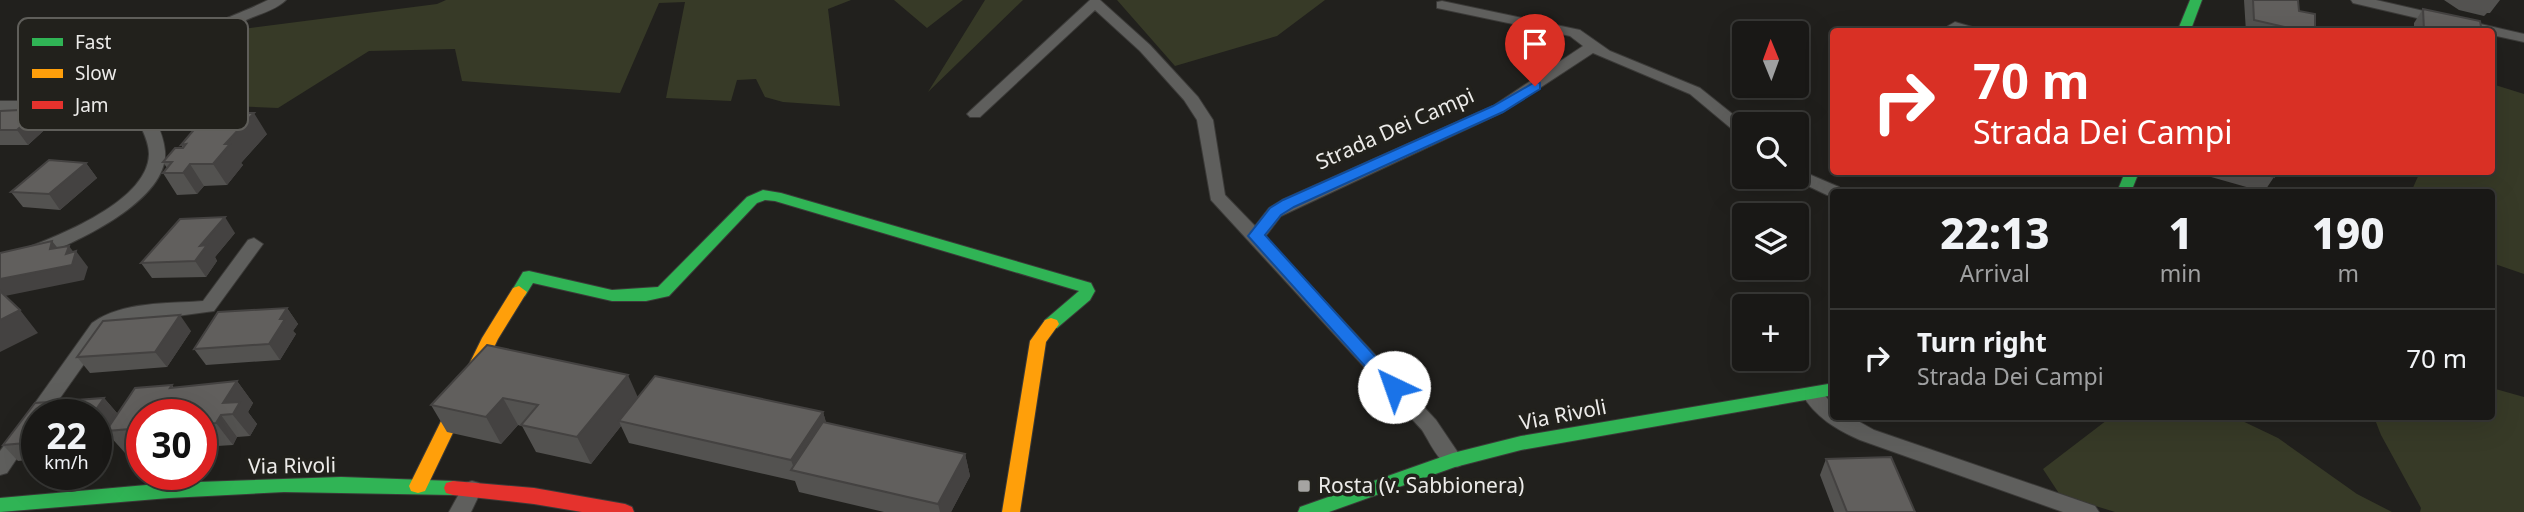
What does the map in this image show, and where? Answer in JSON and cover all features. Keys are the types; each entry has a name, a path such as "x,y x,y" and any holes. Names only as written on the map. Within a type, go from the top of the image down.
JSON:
{"street":[{"path":"243,18 279,0"},
{"path":"2185,28 2196,0"},
{"path":"2358,0 2480,28"},
{"path":"975,114 1094,3 1145,48 1190,97 1205,120 1217,196 1429,425 1453,460"},
{"path":"1442,5 1575,33 1605,54 1696,91 1732,121"},
{"path":"1955,26 1961,28"},
{"path":"2495,31 2524,38"},
{"name":"Strada Dei Campi","path":"1256,236 1275,212 1288,204 1498,109 1593,46"},
{"path":"0,106 18,107"},
{"path":"0,264 53,244 99,222 132,198 152,171 157,147 149,130"},
{"path":"1809,180 1830,190"},
{"path":"418,486 479,359 529,276 617,297 645,299 663,292 752,200 763,195 783,198 1085,287 1087,291 1084,296 1047,327 1038,341 1011,512"},
{"path":"48,399 99,328 126,314 208,307 254,244"},
{"name":"Via Rivoli","path":"1307,512 1453,460 1581,432 1830,390"},
{"path":"1812,394 1830,414"},
{"path":"1838,420 1867,435 2088,512"},
{"path":"0,467 21,437"},
{"name":"Via Rivoli","path":"0,506 144,492 302,486 418,486 530,494 625,512"},
{"path":"460,512 472,489"}],"green space":[{"path":"446,0 851,0 828,9 840,106 783,102 765,97 756,79 737,80 731,101 666,98 685,2 659,3 620,93 462,81 455,49 369,51 278,108 248,107 248,28 437,4"},
{"path":"894,0 963,0 927,28"},
{"path":"985,0 1023,0 928,92"},
{"path":"1117,0 1325,0 1277,36 1175,66"},
{"path":"2495,85 2524,94 2524,274 2495,264 2495,189 2412,189 2419,175 2495,175"},
{"path":"2495,389 2524,397 2524,512 2420,512 2421,508 2375,420 2495,420"},
{"path":"2107,420 2240,420 2278,438 2357,494 2392,512 2115,512 2060,495 2043,469"}],"building":[{"path":"2253,0 2298,0 2299,11 2315,14 2315,28 2289,28 2254,20"},
{"path":"2423,9 2480,21 2481,28 2424,28"},
{"path":"18,110 18,129 0,130 0,111"},
{"path":"194,130 238,130 225,144 230,144 213,164 190,164 183,173 163,173 172,162 163,162 175,148 183,148 186,144 181,145"},
{"path":"49,160 86,163 49,194 11,192"},
{"path":"225,217 200,246 207,245 195,261 141,263 180,219"},
{"path":"52,241 50,249 69,246 66,254 76,251 72,265 0,279 0,253"},
{"path":"0,291 20,310 0,320"},
{"path":"287,308 280,319 285,319 269,344 194,349 218,312"},
{"path":"180,315 155,352 77,357 103,321"},
{"path":"487,345 628,375 577,437 521,425 538,405 503,398 486,417 431,405"},
{"path":"655,376 823,412 791,460 619,421"},
{"path":"237,381 223,403 240,402 233,414 221,415 217,421 217,399 128,399 135,388 172,385 170,388"},
{"path":"126,401 126,429 112,430 112,422"},
{"path":"21,421 21,443 3,445"},
{"path":"823,422 965,454 938,504 791,470"},
{"path":"1891,457 1915,512 1847,512 1826,459"}],"traffic: fast":[{"path":"2185,28 2196,0"},
{"path":"2125,189 2131,175"},
{"path":"519,292 529,276 579,290 612,295 663,292 752,200 763,195 776,196 1085,287 1087,291 1084,296 1051,324"},
{"path":"1307,512 1453,460 1521,443 1830,390"},
{"path":"0,506 226,487 341,484 453,488"}],"traffic: slow":[{"path":"418,486 490,338 519,292"},
{"path":"1011,512 1038,341 1051,324"}],"traffic: jam":[{"path":"453,488 534,496 625,512"}],"place":[{"name":"Rosta (v. Sabbionera)","path":"1304,486"}],"route":[{"path":"1394,387 1256,236 1275,212 1288,204 1340,178 1498,109 1535,86"}]}
